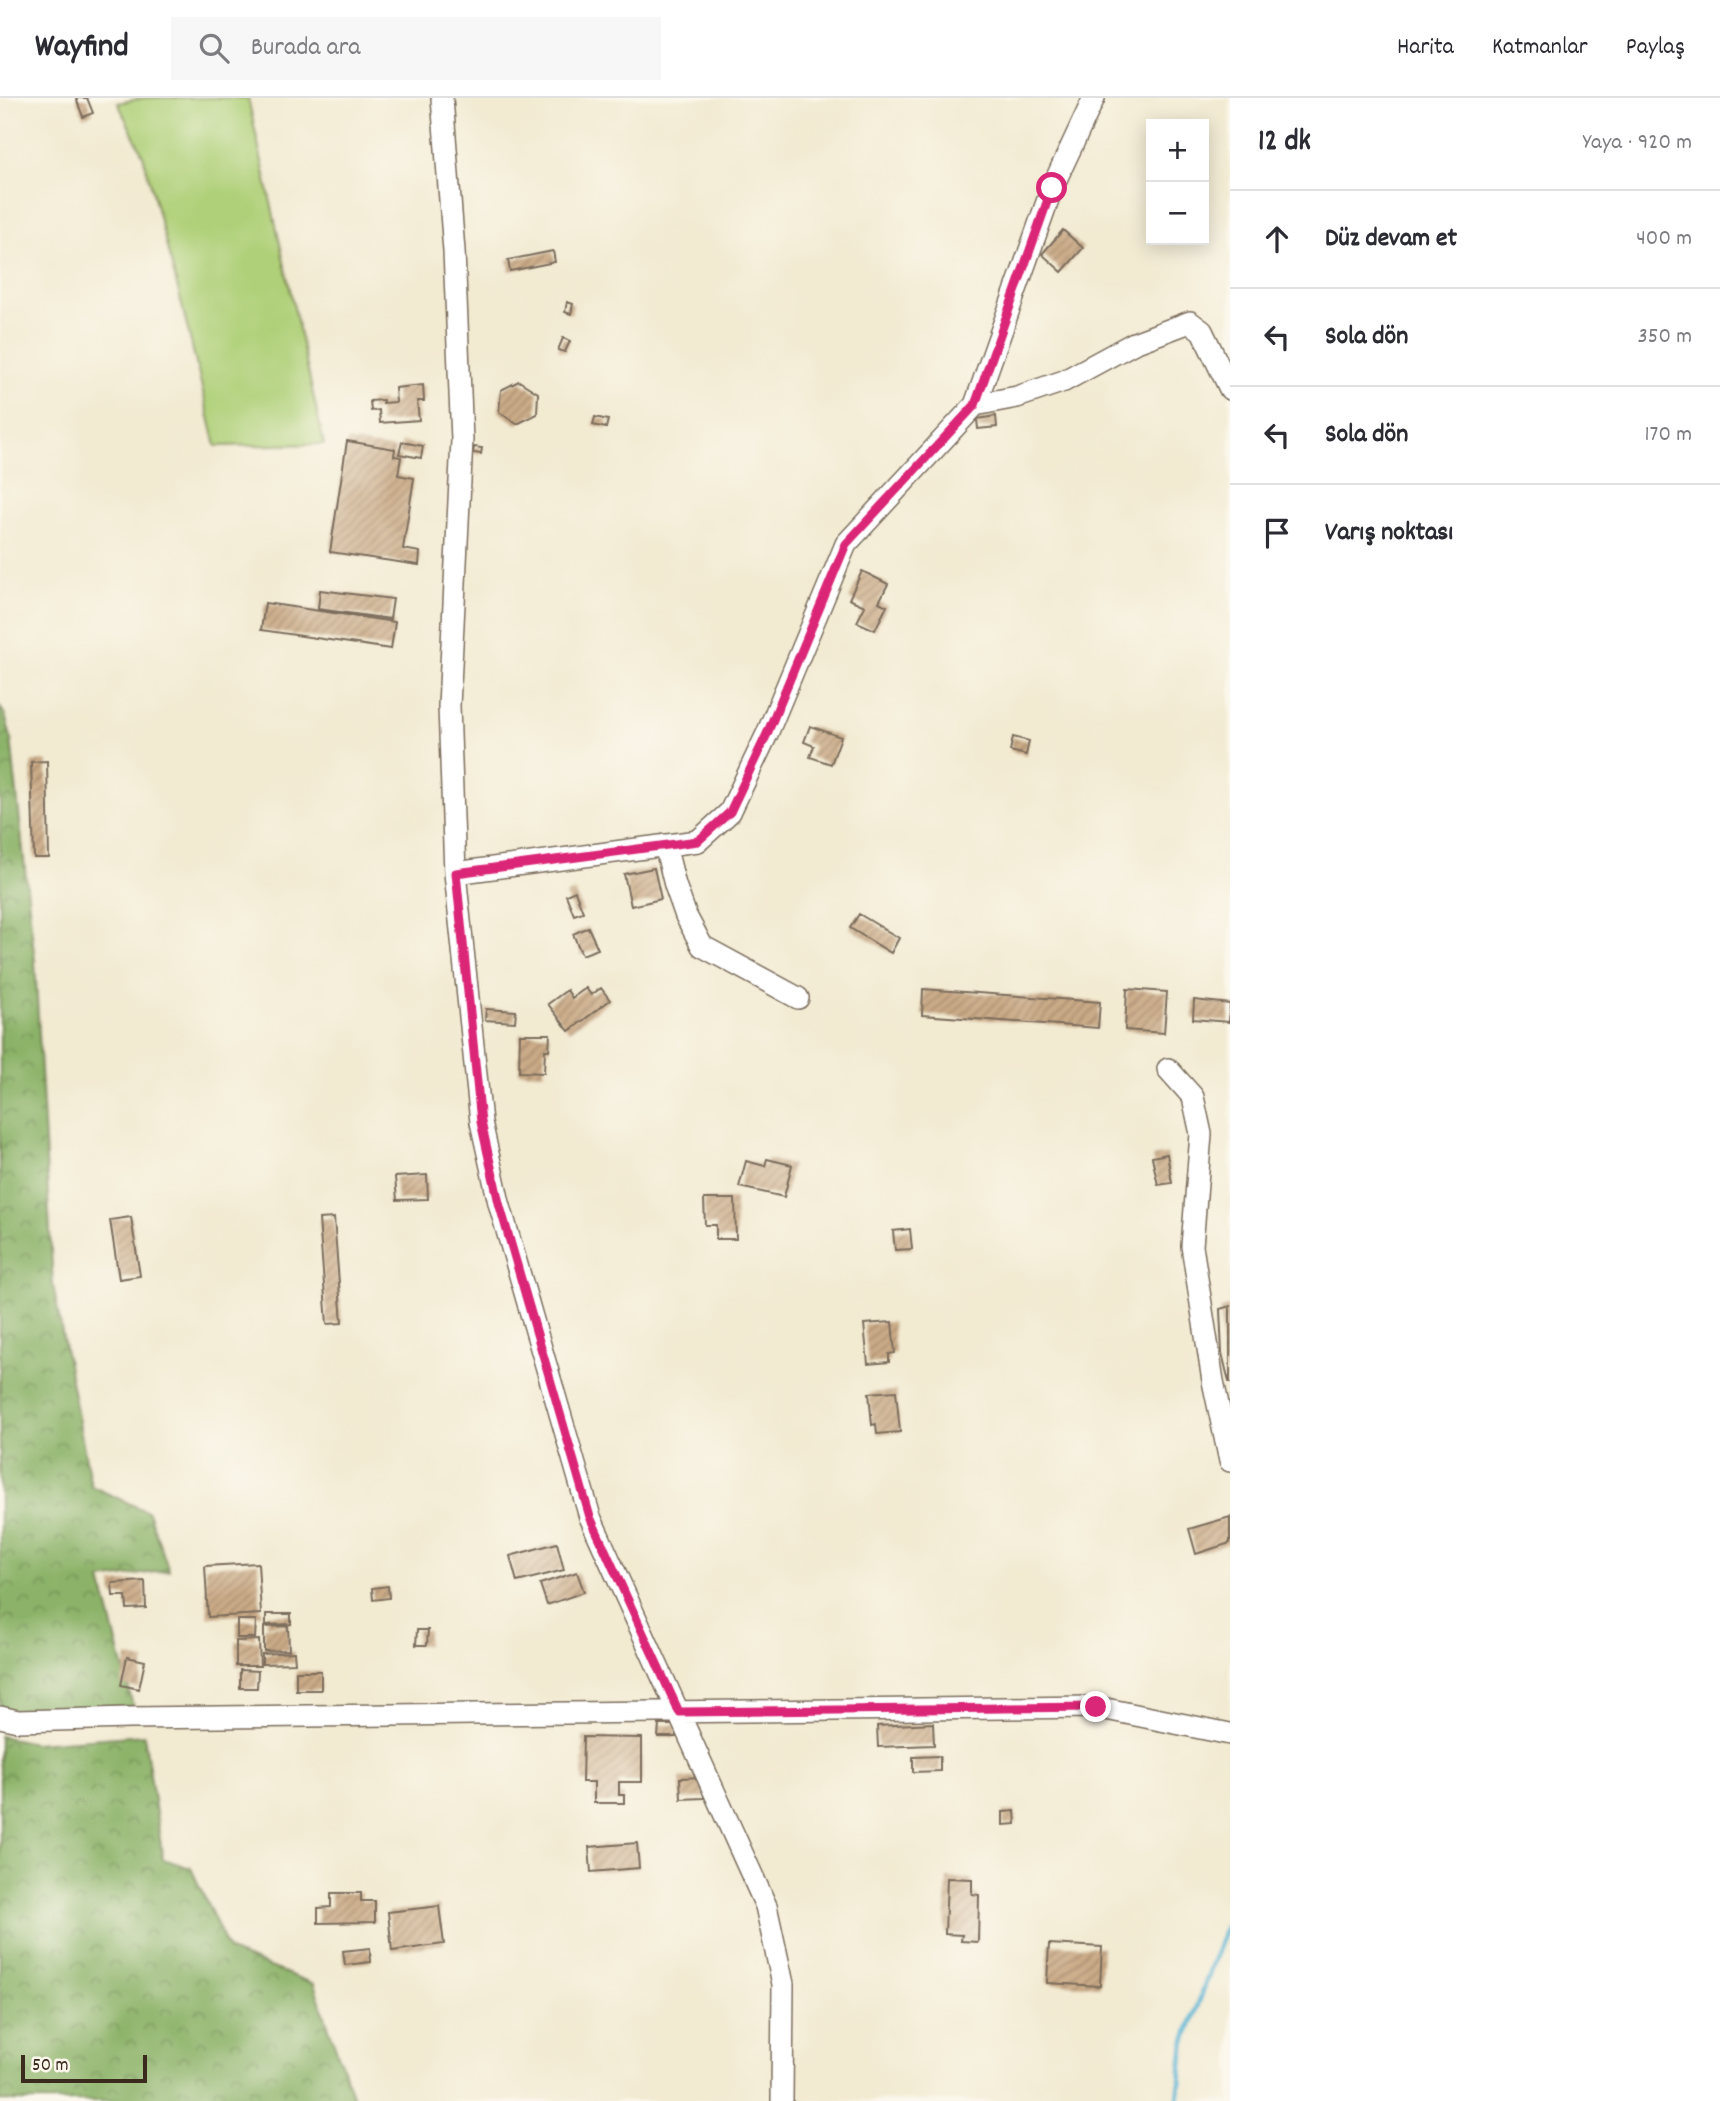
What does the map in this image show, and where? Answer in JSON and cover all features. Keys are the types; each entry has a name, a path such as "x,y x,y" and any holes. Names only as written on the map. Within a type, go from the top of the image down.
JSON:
{"street":[{"path":"442,98 454,251 462,440 449,706 456,873 481,1122 499,1203 590,1517 766,1906 783,1984 782,2101"},
{"path":"456,873 698,841 730,812 767,734 846,544 975,405 1052,188 1094,98"},
{"path":"975,405 1017,397 1064,382 1134,342 1190,322 1202,331 1230,389"},
{"path":"665,845 686,916 702,946 798,998"},
{"path":"1168,1069 1193,1097 1200,1134 1192,1246 1213,1381 1230,1461"},
{"path":"0,1717 18,1721 130,1717 1096,1707 1230,1734"}],"green space":[{"path":"144,98 248,98 324,444 216,446 143,155 118,103"},
{"path":"0,707 11,738 35,962 53,1285 91,1486 148,1512 169,1570 101,1580 133,1706 7,1712 0,1710"},
{"path":"144,1735 163,1859 191,1868 229,1951 314,1984 354,2101 0,2101 0,1736 34,1743"}],"building":[{"path":"76,98 87,98 93,113 83,117"},
{"path":"1063,230 1083,248 1062,272 1042,254"},
{"path":"553,251 555,262 510,271 508,260"},
{"path":"567,302 573,304 571,314 565,312"},
{"path":"563,338 570,341 565,352 558,350"},
{"path":"519,381 538,393 537,414 517,424 499,412 501,390"},
{"path":"423,385 424,401 417,401 419,420 380,423 379,410 371,411 370,401 396,402 395,388"},
{"path":"996,416 997,427 978,429 977,419"},
{"path":"595,417 608,420 606,428 593,425"},
{"path":"347,441 395,449 394,456 401,457 398,475 414,478 403,549 420,552 419,565 330,552"},
{"path":"402,442 423,446 421,458 399,454"},
{"path":"474,447 482,448 481,454 473,453"},
{"path":"862,571 888,584 879,602 887,606 875,630 857,622 865,606 849,599"},
{"path":"320,590 393,599 390,619 318,609"},
{"path":"265,603 395,622 391,649 261,630"},
{"path":"810,726 841,737 831,764 810,757 814,746 804,742"},
{"path":"1013,737 1029,741 1026,755 1010,751"},
{"path":"47,761 49,858 34,858 31,762"},
{"path":"654,868 661,899 631,906 624,874"},
{"path":"575,891 583,912 574,915 566,895"},
{"path":"859,914 899,938 891,953 850,928"},
{"path":"588,927 598,949 582,955 573,934"},
{"path":"586,988 591,995 601,988 610,1000 569,1031 548,1004 567,990 572,998"},
{"path":"923,989 1100,1002 1098,1028 922,1015"},
{"path":"1127,989 1167,992 1164,1033 1125,1030"},
{"path":"1194,1000 1230,1004 1229,1022 1193,1019"},
{"path":"486,1009 516,1011 515,1022 485,1020"},
{"path":"520,1034 550,1034 549,1050 545,1050 544,1073 519,1072"},
{"path":"1167,1154 1172,1183 1158,1185 1152,1157"},
{"path":"767,1159 792,1165 784,1197 739,1187 746,1161 765,1166"},
{"path":"427,1175 428,1199 397,1200 395,1177"},
{"path":"704,1199 735,1199 736,1239 716,1239 716,1225 705,1225"},
{"path":"131,1217 140,1276 119,1279 110,1220"},
{"path":"334,1218 342,1323 327,1324 319,1219"},
{"path":"910,1229 912,1249 895,1250 893,1231"},
{"path":"1230,1306 1229,1382 1222,1353 1220,1309"},
{"path":"892,1322 895,1353 889,1354 889,1362 868,1364 864,1324"},
{"path":"896,1391 900,1432 877,1434 876,1424 872,1425 869,1393"},
{"path":"1230,1517 1230,1543 1196,1554 1189,1529"},
{"path":"557,1543 564,1570 517,1582 510,1556"},
{"path":"258,1563 261,1614 208,1617 205,1566"},
{"path":"577,1572 584,1592 547,1605 540,1584"},
{"path":"145,1581 146,1608 127,1609 126,1596 113,1596 112,1583"},
{"path":"388,1586 389,1598 373,1600 372,1588"},
{"path":"266,1614 291,1614 291,1624 266,1625"},
{"path":"237,1620 256,1620 255,1638 237,1638"},
{"path":"288,1626 289,1650 264,1651 264,1627"},
{"path":"417,1630 428,1630 427,1645 416,1645"},
{"path":"259,1640 260,1666 236,1666 236,1641"},
{"path":"294,1652 295,1663 262,1664 262,1654"},
{"path":"127,1657 145,1661 139,1689 121,1685"},
{"path":"240,1670 258,1671 257,1688 240,1688"},
{"path":"296,1671 321,1671 321,1690 296,1690"},
{"path":"933,1723 934,1745 878,1747 877,1726"},
{"path":"659,1725 677,1725 676,1737 658,1737"},
{"path":"583,1737 642,1738 642,1782 619,1782 619,1795 624,1795 624,1803 594,1803 594,1782 582,1782"},
{"path":"940,1756 940,1771 913,1772 913,1757"},
{"path":"703,1777 704,1798 681,1799 680,1778"},
{"path":"1015,1811 1016,1824 1003,1825 1003,1812"},
{"path":"637,1843 639,1868 591,1872 589,1847"},
{"path":"947,1878 972,1879 972,1894 979,1895 978,1942 961,1941 962,1935 945,1934"},
{"path":"331,1893 361,1893 361,1901 375,1901 375,1922 318,1923 318,1908 331,1907"},
{"path":"439,1906 444,1944 392,1951 388,1912"},
{"path":"1049,1944 1102,1947 1100,1986 1047,1983"},
{"path":"370,1948 371,1962 345,1965 343,1951"}],"waterway":[{"path":"1178,2101 1184,2044 1225,1928 1230,1925"}],"route":[{"path":"1052,188 975,405 846,544 767,734 730,812 698,841 456,873 481,1122 499,1203 590,1517 679,1712 1096,1707"}]}
